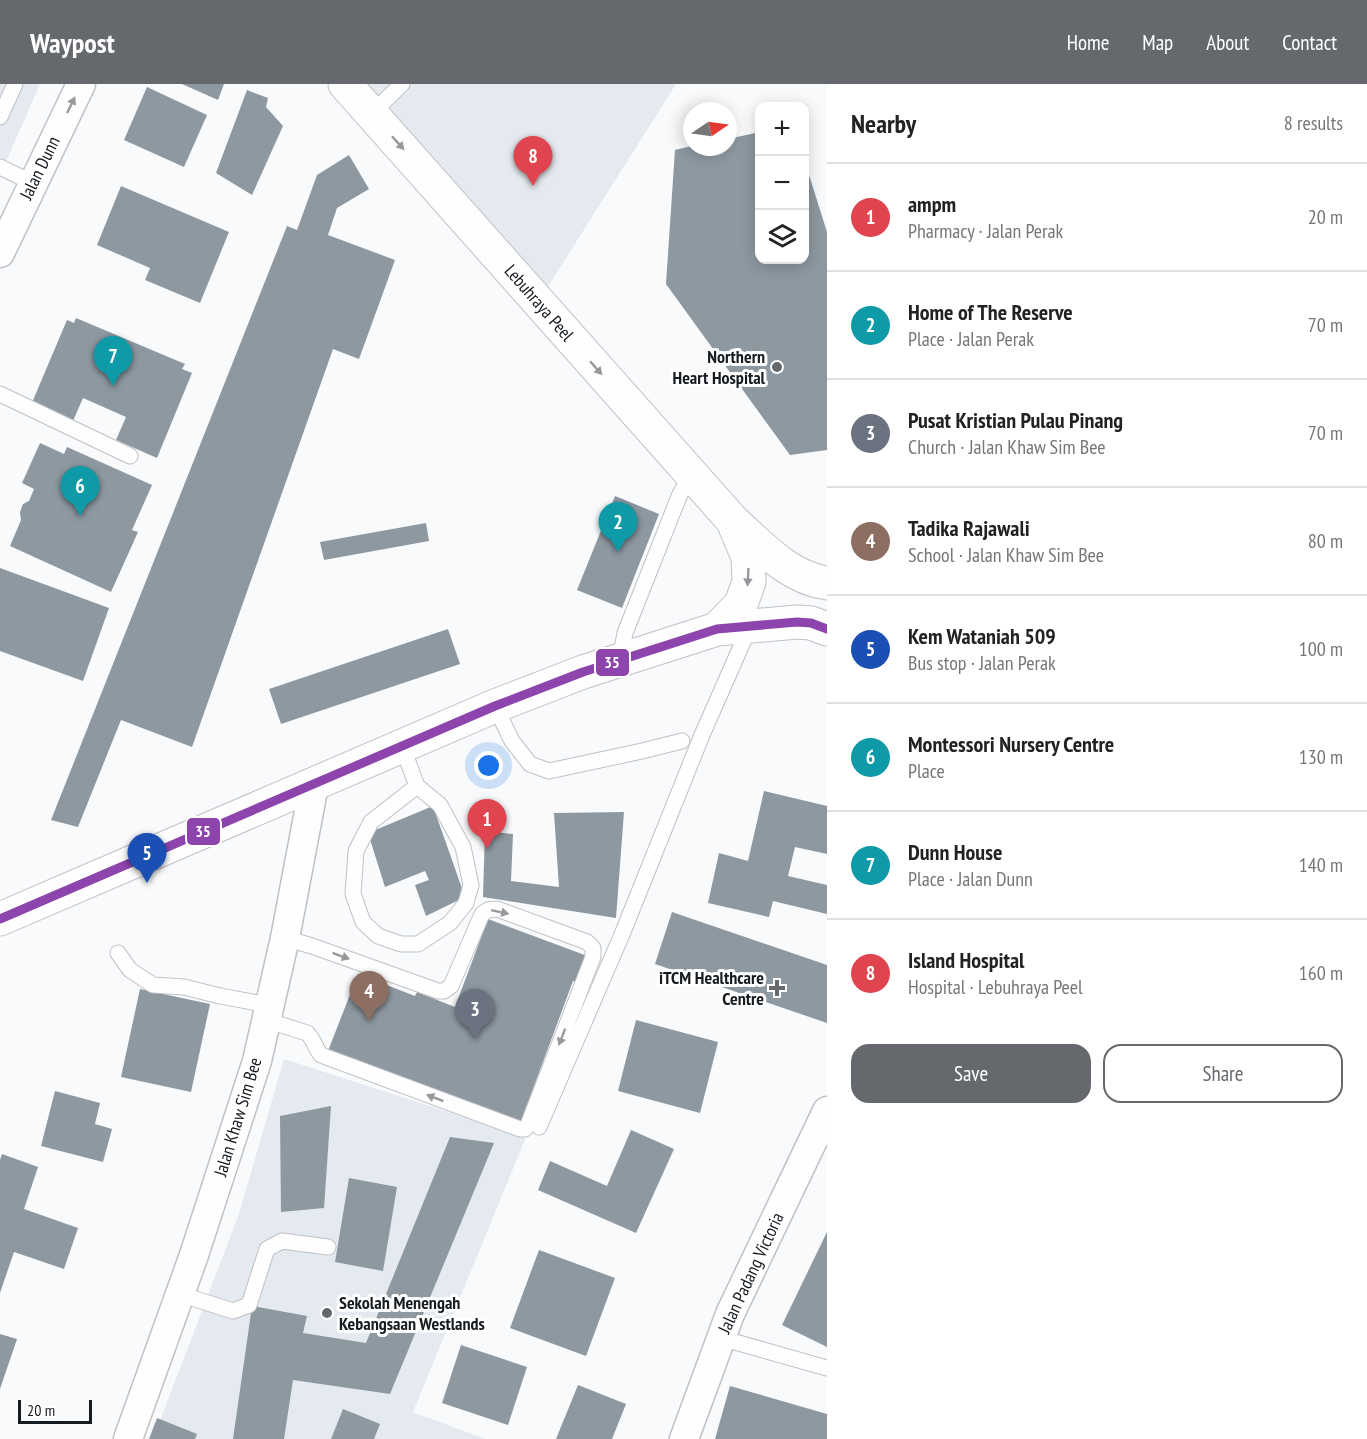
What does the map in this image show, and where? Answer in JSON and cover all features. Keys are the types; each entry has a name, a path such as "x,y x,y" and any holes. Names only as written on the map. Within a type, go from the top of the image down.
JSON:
{"main road":[{"name":"Lebuhraya Peel","path":"345,84 732,521 783,565 814,582 827,583"},
{"name":"Lebuhraya Peel","path":"717,629 741,604 749,582 748,557 732,521"},
{"path":"0,919 495,706 583,672 717,629 797,622 827,628"}],"street":[{"name":"Jalan Dunn","path":"0,253 81,84"},
{"name":"Jalan Khaw Sim Bee","path":"128,1439 194,1255 257,1061 285,938 314,785"},
{"name":"Jalan Padang Victoria","path":"684,1439 730,1314 827,1111"}],"lane":[{"path":"0,117 15,84"},
{"path":"371,114 402,84"},
{"path":"0,167 33,183"},
{"path":"0,394 130,456"},
{"path":"620,660 625,633 680,494 691,475"},
{"path":"539,1126 623,932 702,735 750,626"},
{"path":"495,706 512,741 530,764 549,771 682,741"},
{"path":"402,747 417,786 440,805 463,847 471,885 466,903 450,923 418,944 401,944 378,936 363,922 353,894 356,851 372,822 417,786"},
{"path":"118,953 130,970 153,985 184,987 220,996 267,1013 312,1036 321,1055 520,1129 525,1129 528,1125 593,957 593,948 587,942 497,909 488,910 482,914 451,986 444,991 438,991 285,938"},
{"path":"180,1294 233,1311 249,1305 267,1249 282,1241 328,1247"},
{"path":"721,1338 827,1368"}],"shaded area":[{"path":"0,84 40,84 0,175"},
{"path":"362,84 676,84 547,288"},
{"name":"Sekolah Menengah Kebangsaan Westlands","path":"284,1059 526,1137 413,1412 485,1439 153,1439 239,1214"}],"building":[{"path":"182,84 224,84 218,100"},
{"path":"147,87 207,115 184,167 124,140"},
{"path":"247,90 268,98 266,107 283,126 252,195 216,173"},
{"name":"Northern Heart Hospital","path":"755,133 755,264 809,264 809,175 827,232 827,450 790,455 666,284 675,150 683,148 683,156 737,156 737,137"},
{"path":"349,155 369,189 337,208 328,235 395,260 359,359 333,349 192,747 121,720 78,827 51,820 287,226 297,230 317,175"},
{"path":"121,186 229,232 200,303 145,280 150,268 97,245"},
{"path":"76,318 185,364 182,369 192,373 157,458 116,440 126,417 83,398 72,423 31,405 67,320 74,323"},
{"path":"40,443 64,454 67,447 152,485 132,530 138,532 111,592 10,546 21,520 20,512 23,504 29,501 34,489 22,483"},
{"path":"615,496 659,514 622,608 577,590"},
{"path":"426,523 429,541 324,560 320,542"},
{"path":"0,568 109,608 83,681 0,651"},
{"path":"448,629 460,664 281,724 269,689"},
{"path":"764,791 827,806 827,854 795,847 788,876 827,885 827,914 773,901 769,917 708,903 719,853 748,861"},
{"path":"433,806 465,897 426,916 415,885 429,880 425,871 385,887 368,833"},
{"path":"624,812 616,918 483,897 485,831 513,834 511,881 559,887 554,813"},
{"path":"672,912 827,965 827,1023 655,964"},
{"path":"488,919 590,957 580,984 573,981 521,1121 328,1051 358,974 415,996 417,992 455,1007"},
{"path":"140,989 210,1004 191,1092 121,1077"},
{"path":"636,1020 718,1042 700,1113 618,1091"},
{"path":"55,1091 100,1103 95,1124 112,1129 103,1162 41,1146"},
{"path":"331,1106 324,1208 281,1212 280,1116"},
{"path":"631,1130 674,1149 636,1233 538,1190 550,1161 607,1186"},
{"path":"450,1137 494,1143 390,1394 293,1380 284,1439 233,1439 252,1306 307,1316 303,1333 366,1343"},
{"path":"2,1154 38,1167 24,1209 78,1228 64,1269 14,1252 0,1293 0,1160"},
{"path":"349,1178 397,1187 383,1271 335,1262"},
{"path":"827,1232 827,1347 782,1325"},
{"path":"539,1250 615,1278 586,1356 510,1328"},
{"path":"0,1334 17,1339 0,1389"},
{"path":"461,1345 527,1367 508,1425 442,1403"},
{"path":"578,1385 626,1404 612,1439 556,1439"},
{"path":"730,1386 827,1414 827,1439 715,1439"},
{"path":"343,1409 380,1424 374,1439 331,1439"},
{"path":"157,1418 197,1434 195,1439 149,1439"}],"transit line":[{"name":"35","path":"0,919 495,706 583,672 717,629 797,622 811,623 827,629"}],"place":[{"name":"Island Hospital","path":"533,186"},
{"name":"Northern Heart Hospital","path":"777,367"},
{"name":"Dunn House","path":"113,386"},
{"name":"Montessori Nursery Centre","path":"80,516"},
{"name":"Home of The Reserve","path":"618,552"},
{"name":"ampm","path":"487,849"},
{"name":"Kem Wataniah 509","path":"147,883"},
{"name":"iTCM Healthcare Centre","path":"777,988"},
{"name":"Tadika Rajawali","path":"369,1021"},
{"name":"Pusat Kristian Pulau Pinang","path":"475,1039"},
{"name":"Sekolah Menengah Kebangsaan Westlands","path":"327,1313"}]}
